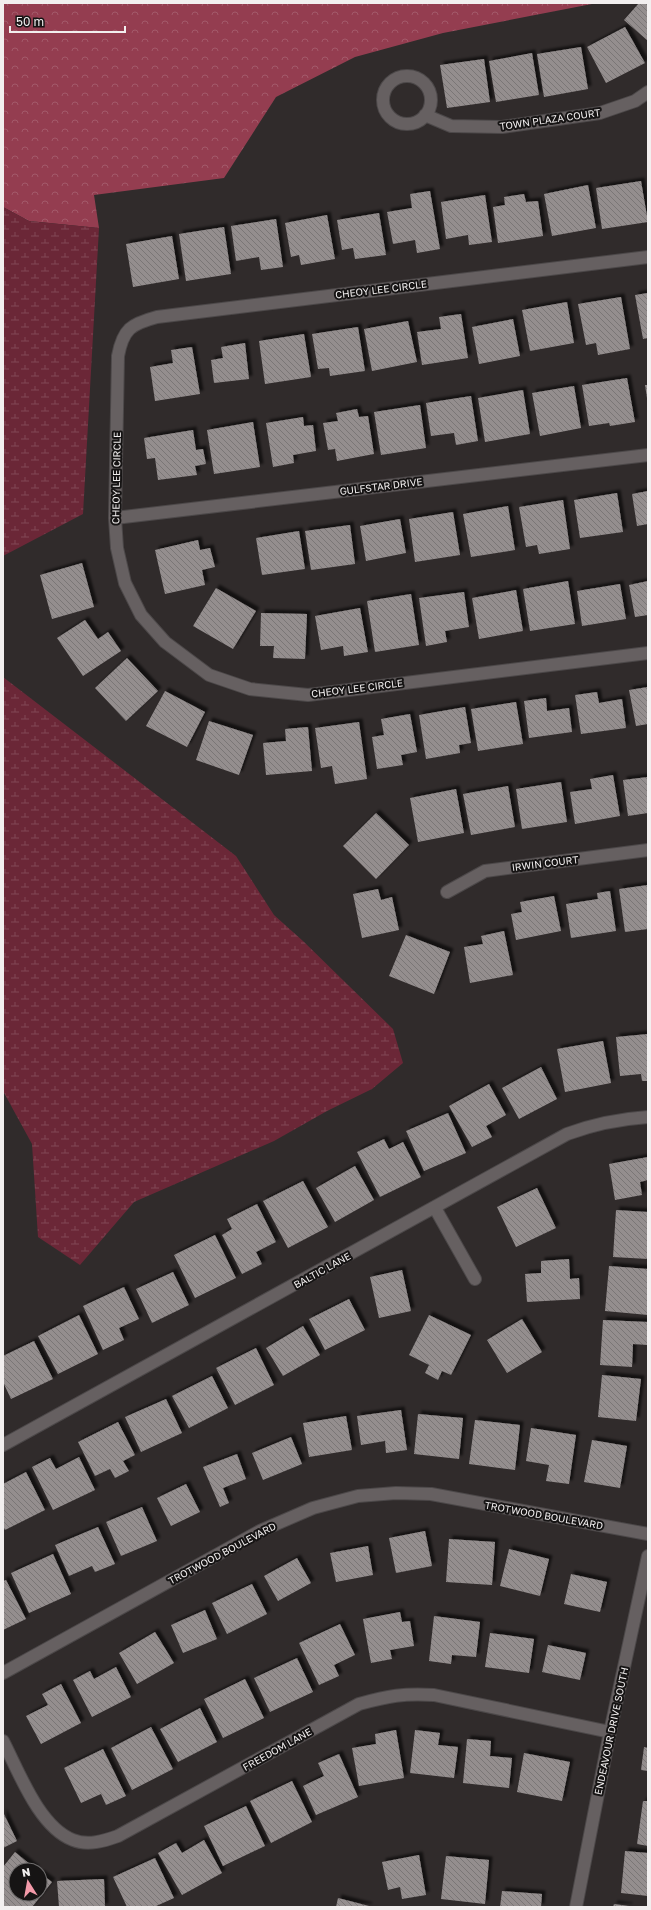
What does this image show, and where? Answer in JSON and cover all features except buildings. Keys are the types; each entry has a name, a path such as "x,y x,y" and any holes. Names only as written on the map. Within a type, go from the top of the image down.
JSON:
{"street":[{"name":"TOWN PLAZA COURT","path":"425,115 451,126 502,128 600,113 635,100 647,92"},
{"name":"CHEOY LEE CIRCLE","path":"648,257 157,317 141,321 128,329 121,341 118,356 115,518 116,548 125,583 141,615 165,642 209,675 250,689 308,695 648,653"},
{"name":"GULFSTAR DRIVE","path":"115,518 648,455"},
{"name":"IRWIN COURT","path":"447,892 485,871 648,850"},
{"name":"BALTIC LANE","path":"3,1445 567,1134 595,1124 624,1118 648,1117"},
{"path":"435,1208 475,1279"},
{"name":"TROTWOOD BOULEVARD","path":"3,1673 260,1530 313,1508 358,1496 396,1493 431,1494 648,1534"},
{"name":"ENDEAVOUR DRIVE SOUTH","path":"576,1907 610,1732 648,1556"},
{"name":"FREEDOM LANE","path":"3,1741 44,1817 57,1830 73,1840 96,1843 118,1836 359,1704 386,1696 408,1693 434,1695 610,1732"}],"green space":[{"path":"3,3 597,3 443,33 355,57 276,97 224,178 94,195 99,228 29,221 3,207"},
{"path":"3,207 29,221 99,228 83,514 3,556"},
{"path":"3,677 236,856 274,915 303,941 393,1029 403,1063 372,1089 327,1111 274,1141 134,1202 80,1265 38,1237 32,1144 3,1091"}]}
